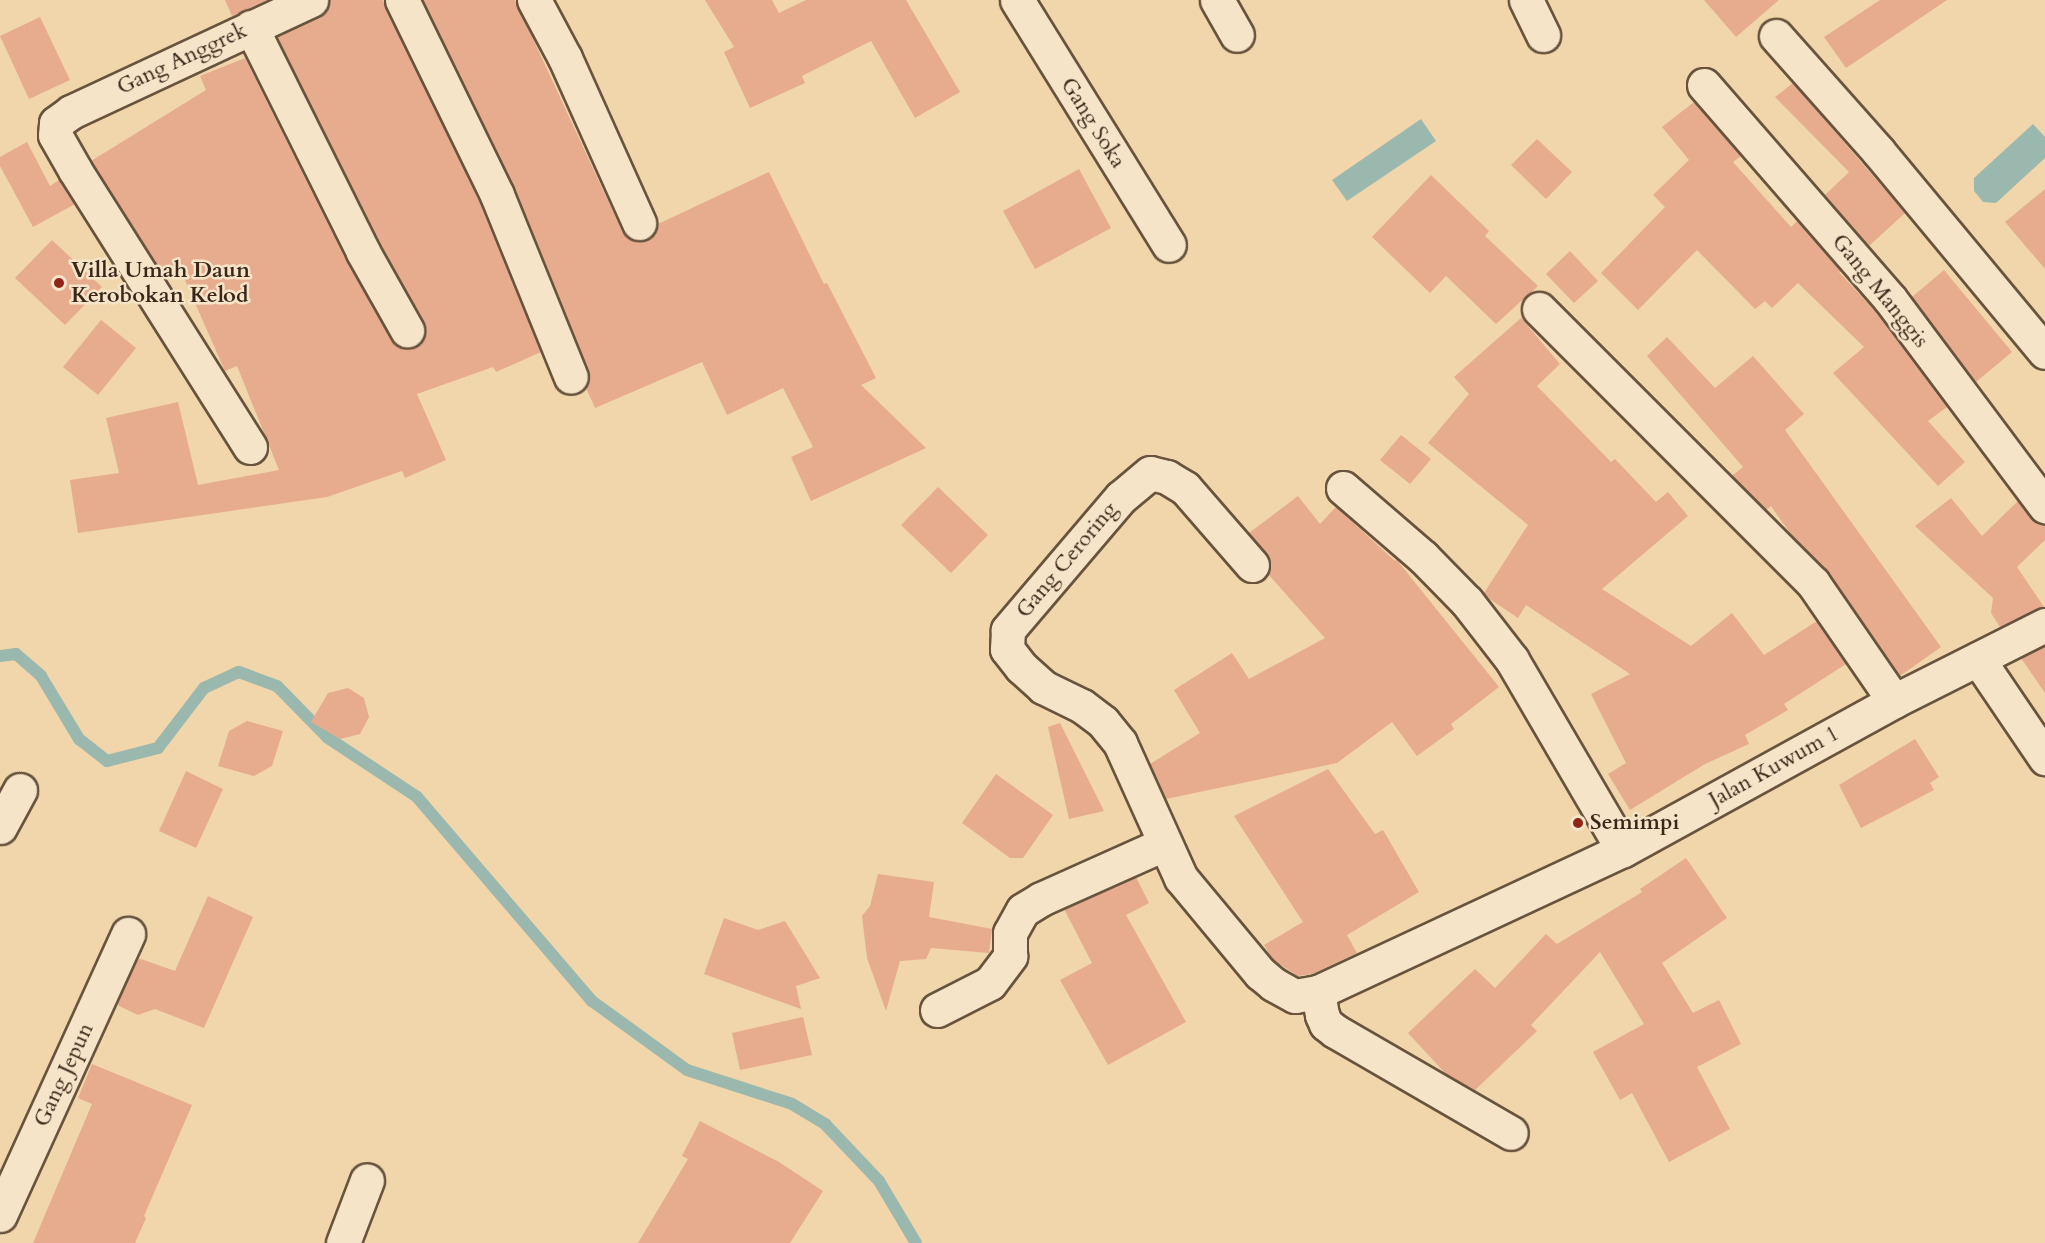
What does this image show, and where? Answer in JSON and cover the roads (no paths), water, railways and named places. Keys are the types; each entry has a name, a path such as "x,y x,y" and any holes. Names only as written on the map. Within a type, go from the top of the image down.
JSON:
{"street":[{"name":"Gang Anggrek","path":"250,447 75,170 55,135 56,123 71,112 311,0"},
{"path":"402,0 497,195 571,377"},
{"path":"534,0 565,58 639,223"},
{"name":"Gang Soka","path":"1017,0 1170,245"},
{"path":"1217,0 1237,35"},
{"path":"1526,0 1543,35"},
{"path":"251,27 363,252 407,330"},
{"path":"1776,36 1878,151 2045,352"},
{"name":"Gang Manggis","path":"1704,85 1890,299 2045,506"},
{"path":"1539,309 1766,538 1788,555 1807,576 1894,701"},
{"name":"Gang Ceroring","path":"1252,565 1185,488 1167,477 1150,473 1121,496 1008,630 1007,649 1021,667 1043,687 1103,722 1120,743 1181,878 1273,984"},
{"path":"1343,488 1423,556 1467,602 1512,660 1623,850"},
{"name":"Jalan Kuwum 1","path":"1273,984 1295,996 1318,992 1623,850 1894,701 2045,625"},
{"path":"1978,659 2045,758"},
{"path":"0,827 20,790"},
{"path":"937,1010 990,983 1010,956 1010,933 1023,910 1041,899 1164,844"},
{"name":"Gang Jepun","path":"0,1215 128,934"},
{"path":"1318,992 1322,1015 1326,1024 1335,1031 1511,1133"},
{"path":"343,1243 367,1180"}],"water":[{"path":"1421,119 1436,141 1347,201 1332,180"},
{"path":"2033,124 2045,137 2045,158 1996,203 1983,202 1974,191 1974,178"}],"waterway":[{"path":"0,656 16,654 41,676 79,739 107,761 158,748 204,688 239,672 277,686 328,738 417,797 592,1001 687,1070 792,1104 825,1124 879,1181 916,1243"}],"place":[{"name":"Villa Umah Daun Kerobokan Kelod","path":"59,283"},
{"name":"Semimpi","path":"1578,823"}]}
